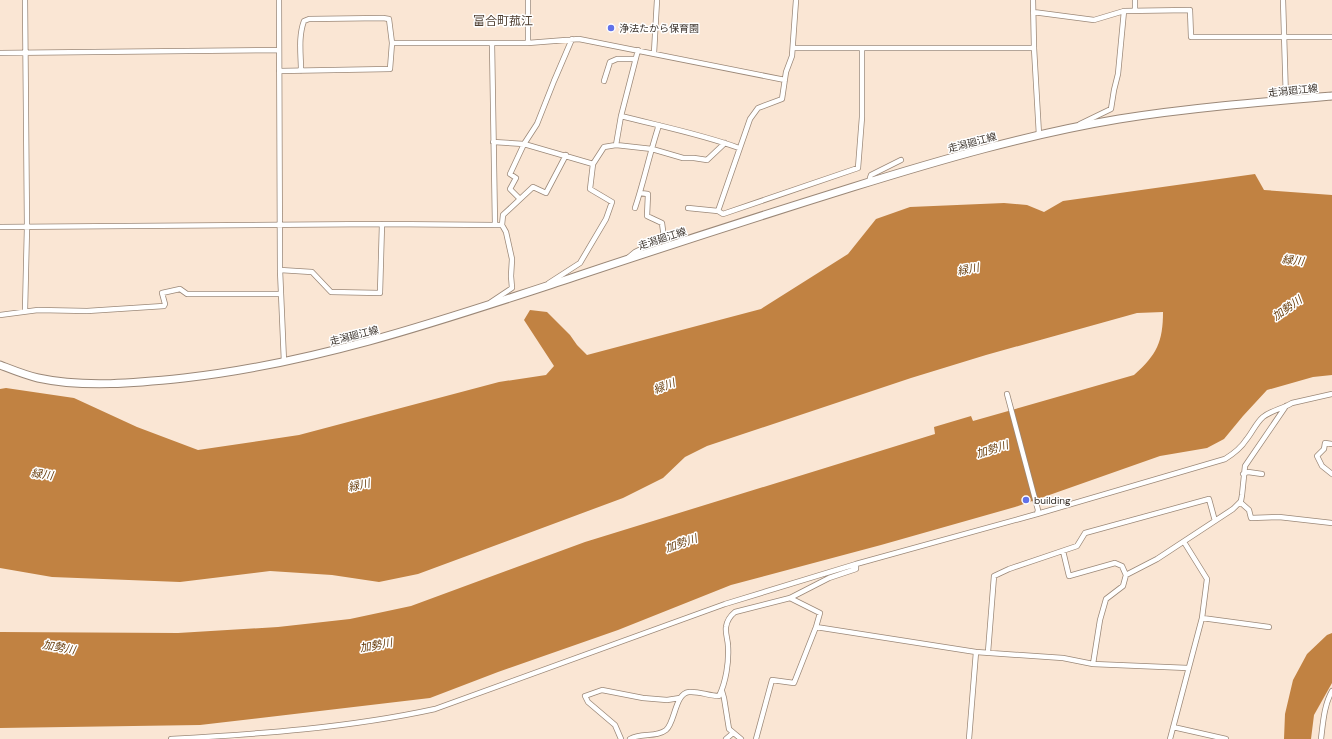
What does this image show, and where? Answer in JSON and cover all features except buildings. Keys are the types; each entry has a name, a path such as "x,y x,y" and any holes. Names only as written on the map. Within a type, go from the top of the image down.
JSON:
{"main road":[{"name":"走潟廻江線","path":"0,365 26,375 40,378 63,382 94,383 154,381 193,377 284,362 396,334 870,181 1038,135 1159,113 1332,96"}],"street":[{"path":"25,0 27,227 25,311"},
{"path":"278,0 281,226 280,270 284,362"},
{"path":"528,0 528,43"},
{"path":"654,53 657,0"},
{"path":"718,211 750,118 758,108 782,99 786,72 792,56 796,0"},
{"path":"1033,0 1038,135"},
{"path":"1135,10 1136,0"},
{"path":"1283,0 1286,100"},
{"path":"1033,12 1094,20 1124,10 1190,10 1191,37 1332,37"},
{"path":"1072,128 1111,109 1118,74 1124,10"},
{"path":"279,72 390,69 392,43 389,19 309,19 304,21 302,27 301,71"},
{"path":"520,200 510,189 516,178 510,174 524,144 538,124 572,39"},
{"path":"392,43 528,43 579,39 785,80"},
{"path":"492,43 495,226"},
{"path":"793,48 1034,48"},
{"path":"688,208 718,211 723,214 858,168 862,117 862,48"},
{"path":"0,53 279,50"},
{"path":"616,145 621,116 638,50"},
{"path":"604,81 610,62 617,59 635,59"},
{"path":"621,116 726,143 739,148"},
{"path":"635,208 659,125"},
{"path":"493,142 524,144 594,164"},
{"path":"542,287 580,263 606,219 612,202 590,189 594,164 604,147 616,145 651,149 683,158 707,160 726,143"},
{"path":"484,306 512,288 512,259 506,232 502,224 503,215 533,187 546,193 566,155"},
{"path":"870,181 871,175 901,160"},
{"path":"626,260 635,252 664,238 662,222 646,216 648,194 640,193"},
{"path":"0,228 382,224 495,226 502,224"},
{"path":"280,270 312,272 331,292 380,293 382,224"},
{"path":"0,315 25,311 87,310 164,306 162,293 180,289 187,294 281,294"},
{"path":"1006,394 1038,512"},
{"path":"170,739 237,735 366,721 435,709 725,604 856,564 1225,459 1245,442 1262,418 1271,411 1292,403 1332,394"},
{"path":"1126,575 1184,542 1233,509 1240,502 1246,473 1245,466 1286,406"},
{"path":"1332,444 1325,443 1324,449 1317,456 1322,466 1332,474"},
{"path":"1246,473 1262,474"},
{"path":"988,652 994,576 1009,569 1077,546 1085,533 1208,499 1215,521"},
{"path":"1240,502 1249,510 1251,518 1279,517 1332,524"},
{"path":"1170,739 1202,618 1207,579 1184,542"},
{"path":"1063,551 1068,576 1115,563 1122,566 1126,575 1123,586 1106,599 1100,620 1093,664"},
{"path":"630,739 641,735 660,733 667,730 680,698 688,692 719,696 722,691 727,667 728,647 726,628 729,616 735,612 790,598 829,578 856,569 856,564"},
{"path":"756,739 772,680 794,683 820,613 790,598"},
{"path":"1202,618 1269,627"},
{"path":"816,627 976,652 1062,658 1093,664 1188,668"},
{"path":"969,739 976,652"},
{"path":"621,739 615,725 588,702 585,696 602,690 642,698 666,700 680,698"},
{"path":"722,691 729,729 740,739"},
{"path":"1321,739 1329,696 1332,691"},
{"path":"1173,727 1226,739"},
{"path":"726,739 733,733"}],"water":[{"path":"1255,174 1264,190 1332,195 1332,375 1313,377 1267,390 1224,439 1207,448 1160,456 1015,507 731,585 618,630 498,672 430,698 200,725 0,728 0,632 178,633 278,627 350,619 411,606 585,542 935,434 934,427 971,416 973,421 1134,375 1148,361 1157,347 1162,331 1163,312 1137,313 986,355 911,378 707,446 685,457 663,478 623,498 418,574 379,582 332,575 270,571 180,582 52,577 0,568 0,389 6,388 74,398 137,427 198,450 299,435 499,382 546,375 554,366 524,320 530,310 547,312 587,355 761,309 848,254 876,219 910,207 1004,203 1027,205 1044,212 1063,201"},
{"path":"1332,633 1332,683 1314,715 1311,739 1284,739 1285,714 1293,680 1307,654 1327,635"}],"place":[{"name":"浄法たから保育園","path":"611,28"},
{"name":"building","path":"1026,500"}],"district":[{"name":"富合町菰江","path":"503,21"}],"water label":[{"name":"緑川","path":"1293,260"},
{"name":"緑川","path":"968,269"},
{"name":"加勢川","path":"1287,308"},
{"name":"緑川","path":"664,386"},
{"name":"加勢川","path":"992,449"},
{"name":"緑川","path":"42,474"},
{"name":"緑川","path":"359,485"},
{"name":"加勢川","path":"681,543"},
{"name":"加勢川","path":"376,645"},
{"name":"加勢川","path":"59,647"}]}
